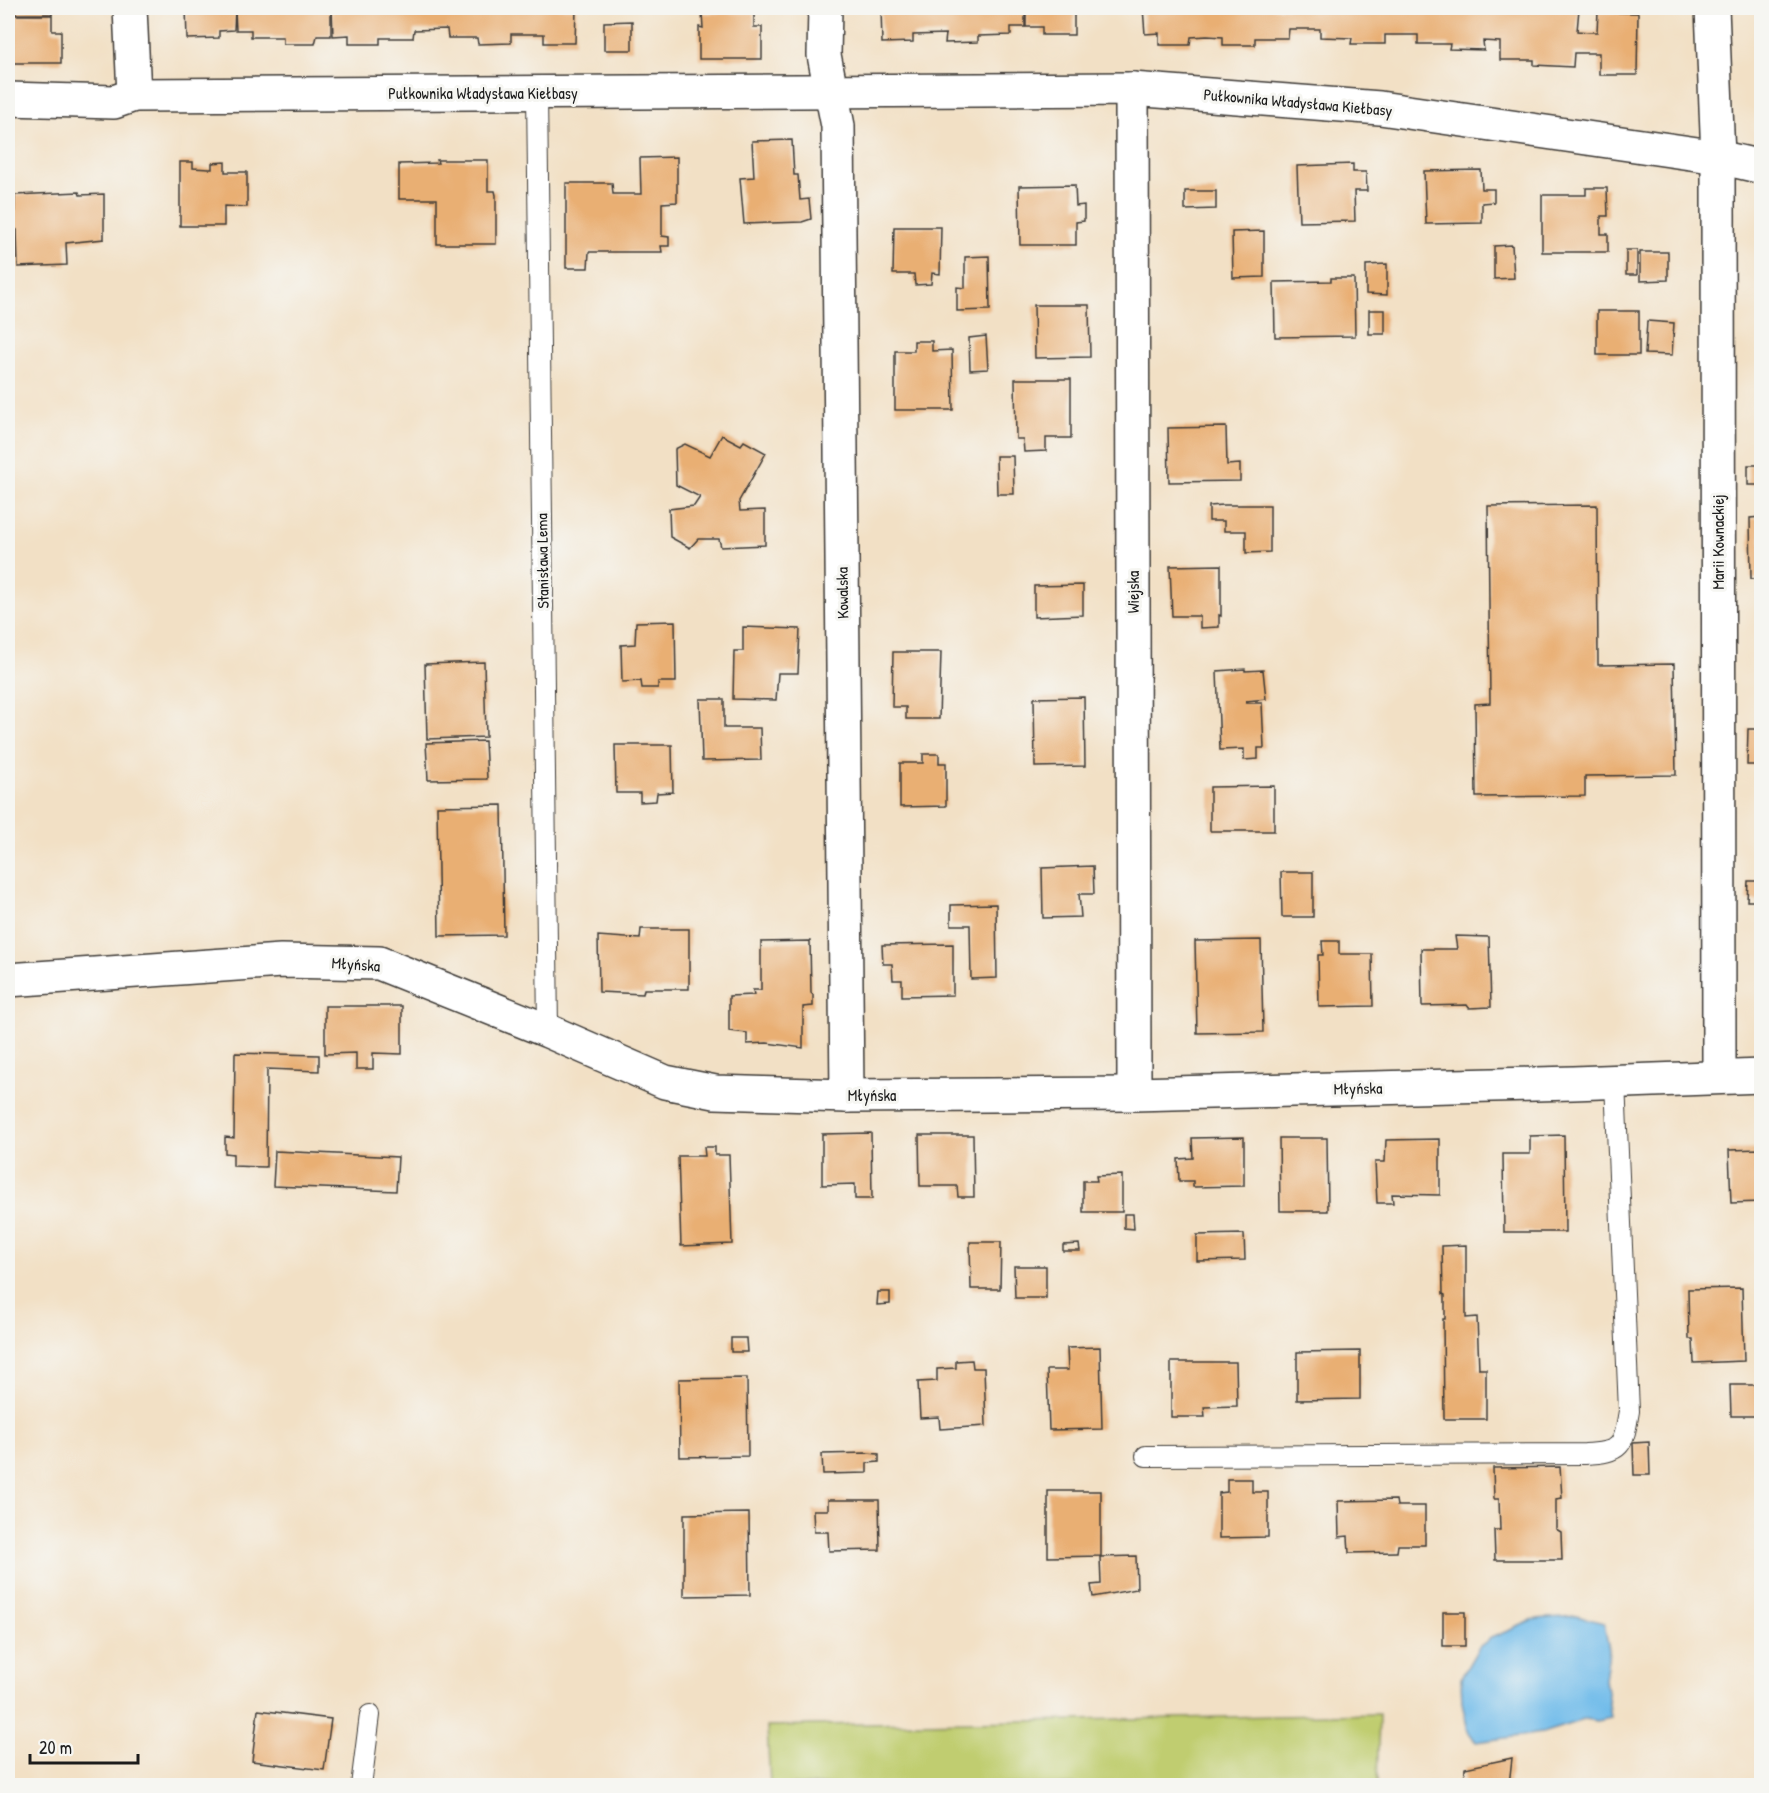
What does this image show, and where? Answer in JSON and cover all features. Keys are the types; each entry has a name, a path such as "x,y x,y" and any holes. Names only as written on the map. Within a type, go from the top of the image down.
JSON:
{"street":[{"path":"130,8 134,95"},
{"path":"825,8 824,55 831,90"},
{"name":"Marii Kownackiej","path":"1712,8 1718,158 1719,1077"},
{"name":"Pułkownika Władysława Kiełbasy","path":"8,99 114,102 134,95 1132,89 1380,108 1718,158 1761,167"},
{"name":"Wiejska","path":"1132,89 1134,1094"},
{"name":"Kowalska","path":"831,90 838,126 847,1096"},
{"name":"Młyńska","path":"8,980 281,961 379,963 548,1031 664,1082 715,1092 847,1096 1134,1094 1615,1082 1761,1076"}],"lane":[{"name":"Stanisława Lema","path":"537,92 548,1031"},
{"path":"1146,1456 1585,1454 1608,1453 1619,1446 1626,1430 1629,1411 1615,1082"},
{"path":"361,1785 370,1715"}],"green space":[{"path":"1379,1714 1377,1785 770,1785 767,1726"}],"water":[{"path":"1576,1616 1604,1623 1609,1650 1605,1680 1611,1718 1596,1721 1586,1719 1542,1733 1476,1742 1468,1731 1462,1702 1461,1678 1479,1647 1491,1638 1536,1619"}],"building":[{"path":"8,8 52,8 52,14 8,14"},
{"path":"186,8 331,8 331,36 317,36 315,44 283,44 283,37 251,37 251,30 236,30 235,10 234,30 219,31 219,38 187,39"},
{"path":"332,8 576,8 575,43 544,43 544,34 511,34 511,43 478,44 477,38 448,38 447,29 414,30 413,38 380,38 380,44 349,44 349,35 333,36"},
{"path":"725,8 755,8 755,11 725,12"},
{"path":"881,8 1025,8 1025,27 1011,27 1011,35 978,36 978,42 945,43 946,34 913,35 913,42 882,43"},
{"path":"1026,8 1074,8 1074,35 1042,35 1042,27 1026,27"},
{"path":"1143,8 1483,8 1483,12 1501,12 1501,8 1579,9 1577,31 1589,32 1597,32 1598,12 1638,13 1637,75 1599,75 1599,53 1574,53 1573,67 1534,65 1534,60 1500,60 1500,42 1483,41 1484,50 1449,49 1450,44 1418,44 1418,35 1385,35 1385,44 1351,44 1352,38 1320,37 1320,29 1289,29 1288,38 1255,38 1255,45 1223,45 1223,37 1207,36 1191,37 1190,45 1159,45 1159,33 1145,34"},
{"path":"702,13 754,13 754,27 762,27 762,59 699,59 699,27 703,28"},
{"path":"8,15 52,15 52,31 61,31 61,63 8,63"},
{"path":"632,21 632,50 604,50 604,22"},
{"path":"792,140 794,175 798,175 800,200 809,199 811,219 802,222 744,224 740,178 754,177 752,141"},
{"path":"677,157 677,202 662,203 662,236 669,237 669,246 661,246 662,252 589,252 588,268 566,268 566,183 612,183 613,194 641,194 640,158"},
{"path":"437,160 488,160 488,191 495,191 496,195 496,244 437,244 437,199 399,199 399,164 438,163"},
{"path":"180,162 193,162 193,168 212,169 212,163 225,162 225,172 247,172 247,207 224,206 224,226 180,226"},
{"path":"1353,164 1353,172 1366,172 1367,191 1354,191 1355,221 1299,222 1297,166"},
{"path":"1481,170 1482,189 1494,189 1494,202 1482,203 1482,223 1426,224 1424,171"},
{"path":"1075,185 1076,206 1084,205 1084,221 1076,222 1076,245 1020,245 1019,186"},
{"path":"1586,188 1607,188 1608,216 1601,216 1601,234 1608,234 1608,252 1542,252 1542,195 1586,195"},
{"path":"1185,191 1216,191 1216,209 1185,210"},
{"path":"79,192 80,195 104,194 104,239 66,243 67,265 18,267 17,230 14,228 15,195"},
{"path":"894,227 941,227 940,274 932,273 931,284 915,285 914,274 893,274"},
{"path":"1264,231 1264,277 1233,278 1232,232"},
{"path":"1512,245 1514,278 1494,279 1494,246"},
{"path":"1626,250 1637,250 1637,275 1626,275"},
{"path":"1640,252 1668,252 1668,280 1640,281"},
{"path":"989,256 990,310 957,311 957,287 965,288 965,257"},
{"path":"1387,264 1387,295 1366,294 1366,265"},
{"path":"1331,278 1354,278 1355,336 1275,337 1274,282 1331,281"},
{"path":"1034,305 1089,305 1090,357 1035,358"},
{"path":"1369,310 1385,310 1385,334 1369,334"},
{"path":"1597,311 1639,311 1639,355 1597,355"},
{"path":"1647,321 1674,323 1672,355 1645,354"},
{"path":"986,336 988,369 970,370 969,338"},
{"path":"914,341 932,341 932,351 952,350 953,410 895,410 895,351 914,351"},
{"path":"1015,379 1071,379 1071,438 1046,438 1046,451 1024,452 1023,439 1016,439"},
{"path":"1226,427 1227,465 1240,464 1240,481 1169,482 1168,428"},
{"path":"722,435 741,445 744,441 766,453 739,501 740,511 765,510 765,545 721,547 719,539 698,539 690,548 670,537 669,509 694,506 700,497 676,485 675,449 685,444 710,456"},
{"path":"996,456 1013,456 1014,494 997,494"},
{"path":"1748,465 1761,465 1761,485 1748,485"},
{"path":"1270,505 1270,552 1246,553 1246,531 1224,531 1224,521 1209,521 1209,506"},
{"path":"1597,505 1598,665 1674,664 1676,775 1585,776 1585,796 1476,797 1475,704 1490,703 1488,506"},
{"path":"1761,517 1761,579 1751,579 1750,518"},
{"path":"1221,565 1219,627 1200,628 1200,616 1172,616 1170,566"},
{"path":"1083,585 1083,615 1034,617 1034,586"},
{"path":"675,621 676,682 658,682 658,688 642,688 641,681 622,682 621,645 635,644 636,622"},
{"path":"743,627 800,629 798,673 778,673 776,700 733,699 734,651 743,651"},
{"path":"893,652 941,652 939,719 906,719 906,707 892,707"},
{"path":"484,662 486,737 427,739 425,664"},
{"path":"1245,669 1245,671 1263,670 1266,699 1246,703 1262,703 1264,748 1258,748 1258,759 1244,760 1244,749 1220,750 1217,671"},
{"path":"1084,697 1085,766 1035,767 1034,698"},
{"path":"700,699 724,699 724,728 760,728 761,760 702,761"},
{"path":"1748,729 1761,729 1761,765 1747,765"},
{"path":"485,741 487,779 428,780 426,743"},
{"path":"615,745 672,745 673,792 657,793 656,801 640,802 640,793 616,793"},
{"path":"923,754 939,754 939,763 946,763 946,806 900,807 900,763 923,763"},
{"path":"1274,786 1274,831 1210,831 1210,787"},
{"path":"502,805 504,935 439,936 437,806"},
{"path":"1093,866 1094,894 1079,894 1081,917 1043,918 1042,868"},
{"path":"1281,872 1313,872 1313,917 1282,917"},
{"path":"1748,881 1761,881 1761,901 1747,901"},
{"path":"996,904 997,978 971,979 970,925 951,925 951,905"},
{"path":"641,929 689,929 689,989 644,989 643,994 599,992 598,936 640,939"},
{"path":"1455,936 1489,937 1491,1007 1422,1006 1421,949 1457,949"},
{"path":"1261,940 1263,1032 1197,1033 1195,941"},
{"path":"810,941 813,1006 803,1007 803,1048 767,1043 747,1044 747,1033 729,1031 729,996 754,995 753,990 761,990 761,942"},
{"path":"1322,941 1339,941 1339,954 1372,954 1373,1006 1319,1007 1318,955 1323,955"},
{"path":"953,944 953,995 902,996 902,980 893,980 892,964 883,964 882,945"},
{"path":"325,1006 402,1006 402,1054 373,1053 373,1069 356,1069 356,1053 325,1054"},
{"path":"235,1053 319,1055 319,1071 267,1069 266,1167 233,1166 233,1154 225,1153 225,1137 234,1138"},
{"path":"871,1133 872,1199 855,1199 855,1184 822,1185 822,1134"},
{"path":"919,1135 973,1135 974,1197 958,1197 957,1186 920,1186"},
{"path":"1564,1135 1565,1232 1504,1232 1503,1154 1530,1154 1530,1136"},
{"path":"1244,1137 1244,1186 1193,1187 1193,1181 1179,1181 1178,1159 1193,1158 1192,1138"},
{"path":"1279,1138 1327,1138 1328,1211 1280,1211"},
{"path":"1440,1139 1440,1195 1392,1194 1393,1203 1377,1203 1375,1162 1385,1162 1386,1140"},
{"path":"704,1147 715,1147 715,1155 729,1155 732,1244 681,1246 678,1156 705,1156"},
{"path":"1761,1149 1761,1202 1731,1203 1729,1150"},
{"path":"275,1151 398,1157 396,1191 273,1186"},
{"path":"1122,1175 1122,1212 1083,1212 1083,1181 1097,1181 1096,1176"},
{"path":"1124,1214 1133,1214 1134,1229 1124,1228"},
{"path":"1244,1234 1245,1260 1197,1261 1197,1235"},
{"path":"970,1242 1001,1242 1000,1289 971,1289"},
{"path":"1079,1244 1080,1251 1063,1251 1063,1245"},
{"path":"1466,1245 1466,1318 1477,1317 1479,1369 1486,1369 1486,1419 1444,1419 1443,1319 1445,1319 1445,1295 1443,1294 1442,1246"},
{"path":"1014,1266 1046,1266 1046,1298 1015,1298"},
{"path":"1742,1288 1744,1361 1694,1363 1693,1339 1689,1339 1688,1289"},
{"path":"878,1292 890,1292 890,1304 877,1305"},
{"path":"731,1338 746,1338 747,1352 731,1352"},
{"path":"1100,1347 1102,1429 1049,1430 1047,1370 1068,1370 1067,1348"},
{"path":"1360,1351 1360,1399 1297,1400 1297,1352"},
{"path":"972,1360 973,1368 984,1368 986,1426 940,1429 939,1417 920,1418 918,1382 937,1381 937,1369 956,1368 956,1361"},
{"path":"1171,1362 1236,1362 1237,1406 1204,1407 1205,1417 1171,1417"},
{"path":"747,1378 748,1456 680,1457 679,1379"},
{"path":"1730,1385 1761,1385 1761,1416 1731,1416"},
{"path":"1649,1442 1650,1475 1634,1475 1633,1443"},
{"path":"822,1454 879,1454 879,1462 867,1463 867,1473 823,1474"},
{"path":"1560,1467 1562,1498 1556,1499 1556,1529 1561,1532 1562,1560 1495,1560 1494,1530 1500,1530 1499,1499 1494,1499 1493,1468"},
{"path":"1227,1479 1252,1479 1252,1492 1268,1492 1268,1537 1219,1538 1219,1493 1227,1492"},
{"path":"1048,1491 1101,1491 1101,1556 1048,1557"},
{"path":"828,1500 879,1500 880,1550 829,1551 828,1532 814,1532 813,1510 828,1510"},
{"path":"1396,1500 1397,1506 1425,1506 1425,1545 1398,1545 1397,1552 1349,1553 1348,1536 1339,1537 1338,1501"},
{"path":"749,1513 750,1595 684,1596 684,1514"},
{"path":"1136,1556 1137,1589 1093,1597 1091,1585 1101,1584 1100,1557"},
{"path":"1443,1612 1465,1612 1465,1646 1443,1646"},
{"path":"8,1700 13,1701 9,1736 8,1736"},
{"path":"258,1710 331,1719 324,1770 252,1761"},
{"path":"1512,1758 1509,1785 1464,1785 1465,1768"}]}
